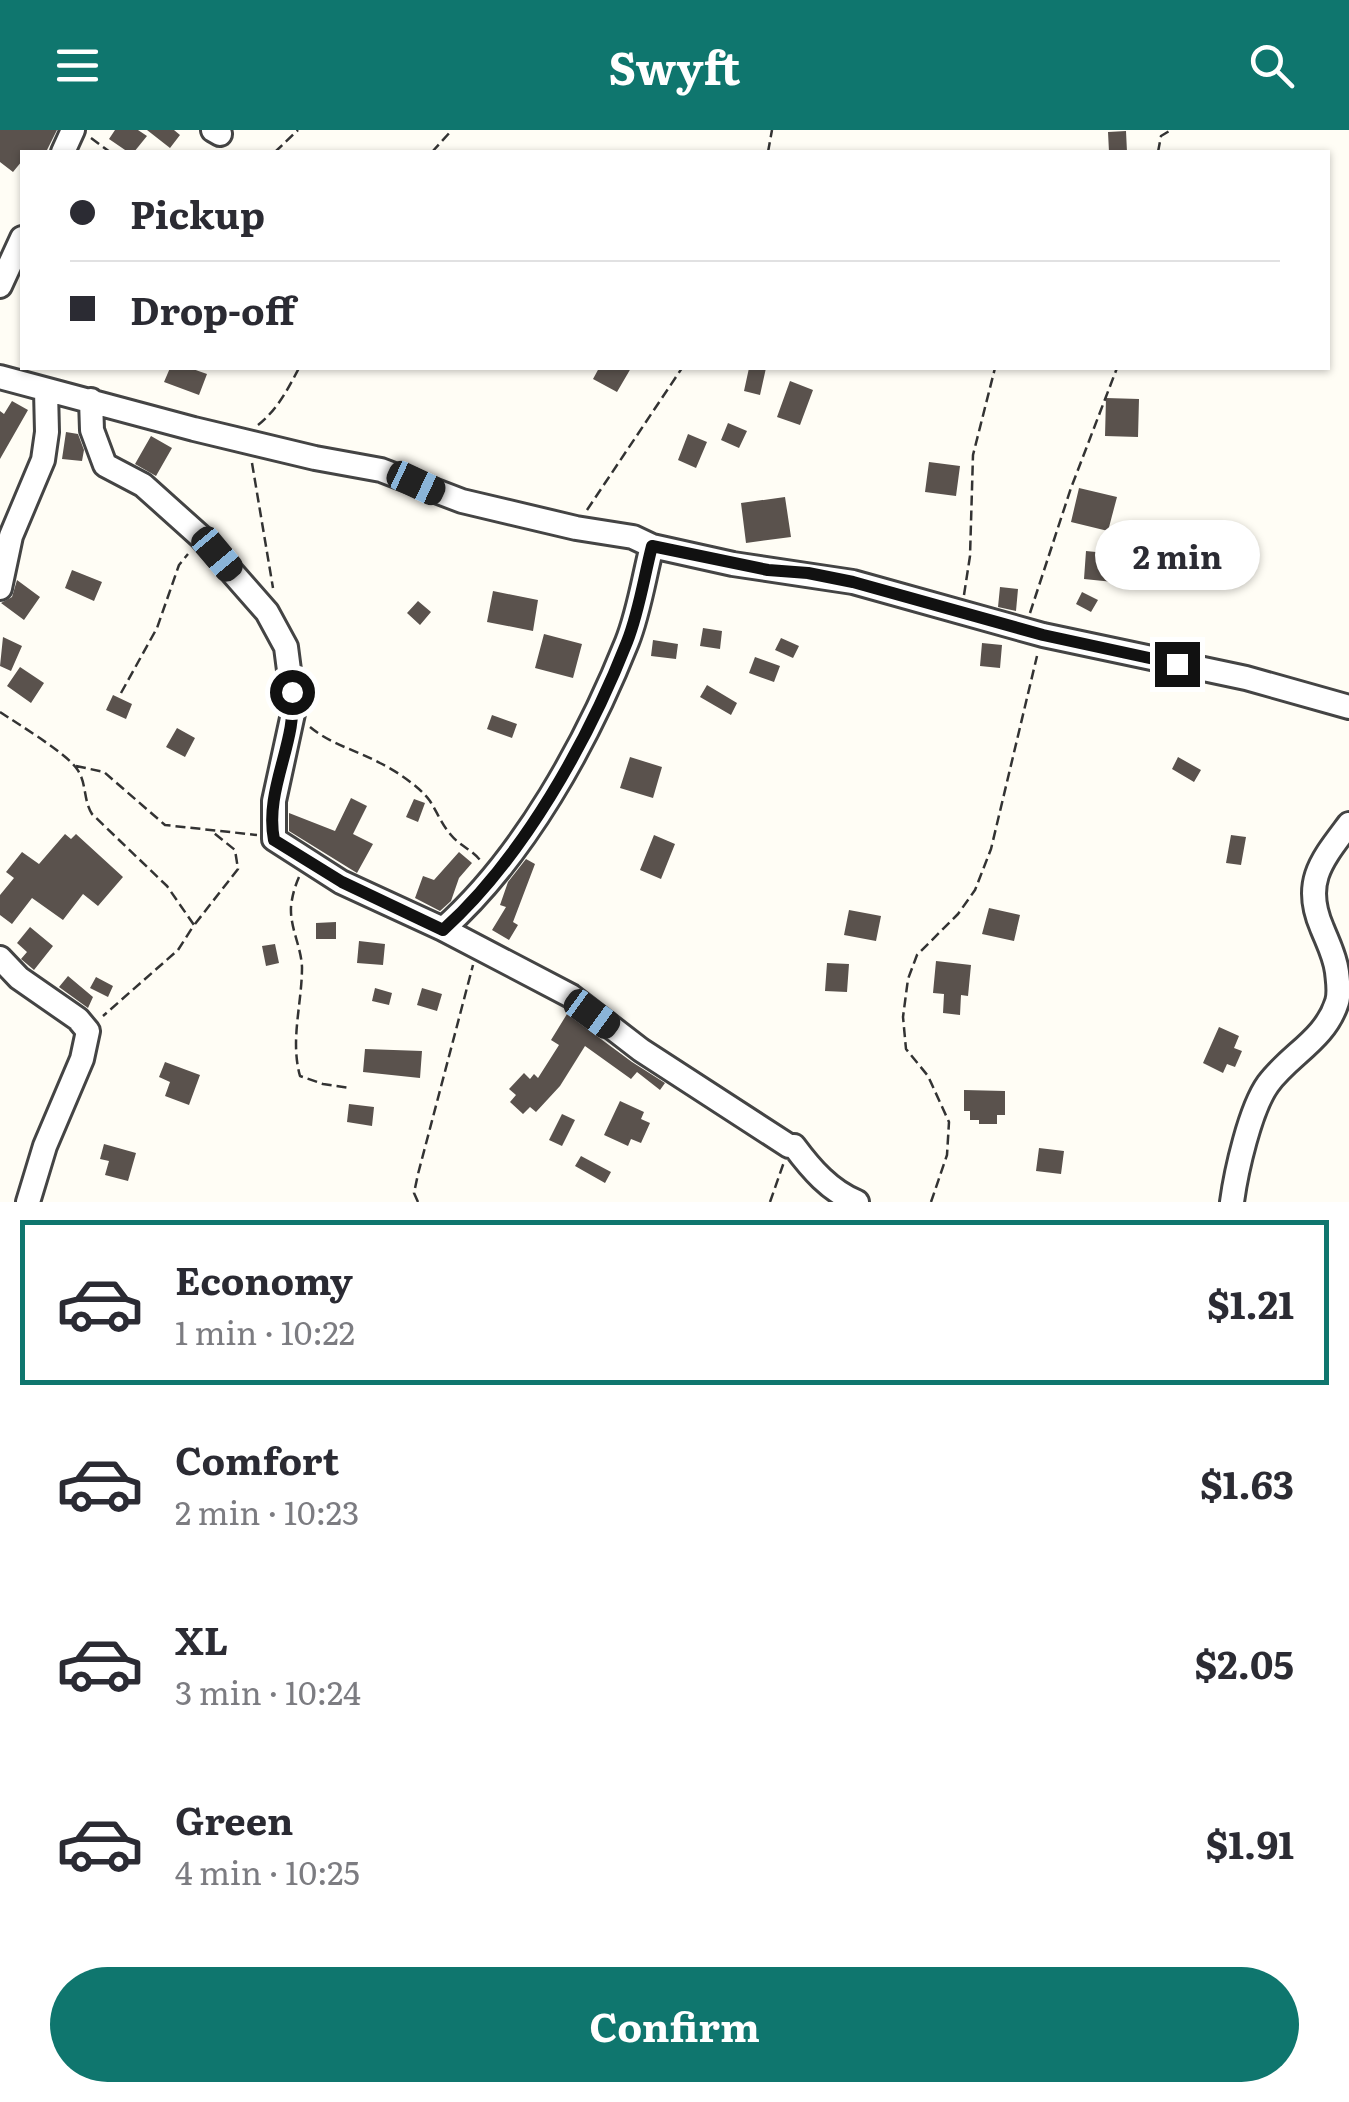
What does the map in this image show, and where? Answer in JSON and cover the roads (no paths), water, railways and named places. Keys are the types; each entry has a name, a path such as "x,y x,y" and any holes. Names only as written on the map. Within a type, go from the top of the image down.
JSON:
{"street":[{"path":"0,286 20,242"},
{"path":"0,377 242,440 380,470 462,501 633,537 652,546 768,570 853,582 1033,632 1246,678 1349,707"},
{"path":"0,588 12,536 43,460 46,391"},
{"path":"90,400 92,430 105,465 143,485 201,537 267,612 286,647 294,709 274,801 273,836 283,848 571,996 641,1050 794,1146 828,1184 857,1202"},
{"path":"443,930 480,895 546,804 628,640 652,546"},
{"path":"1232,1202 1250,1127 1268,1085 1315,1040 1330,1020 1339,997 1336,959 1312,897 1316,873 1349,824"},
{"path":"0,958 18,978 78,1019 88,1031 82,1058 45,1146 28,1202"}]}
